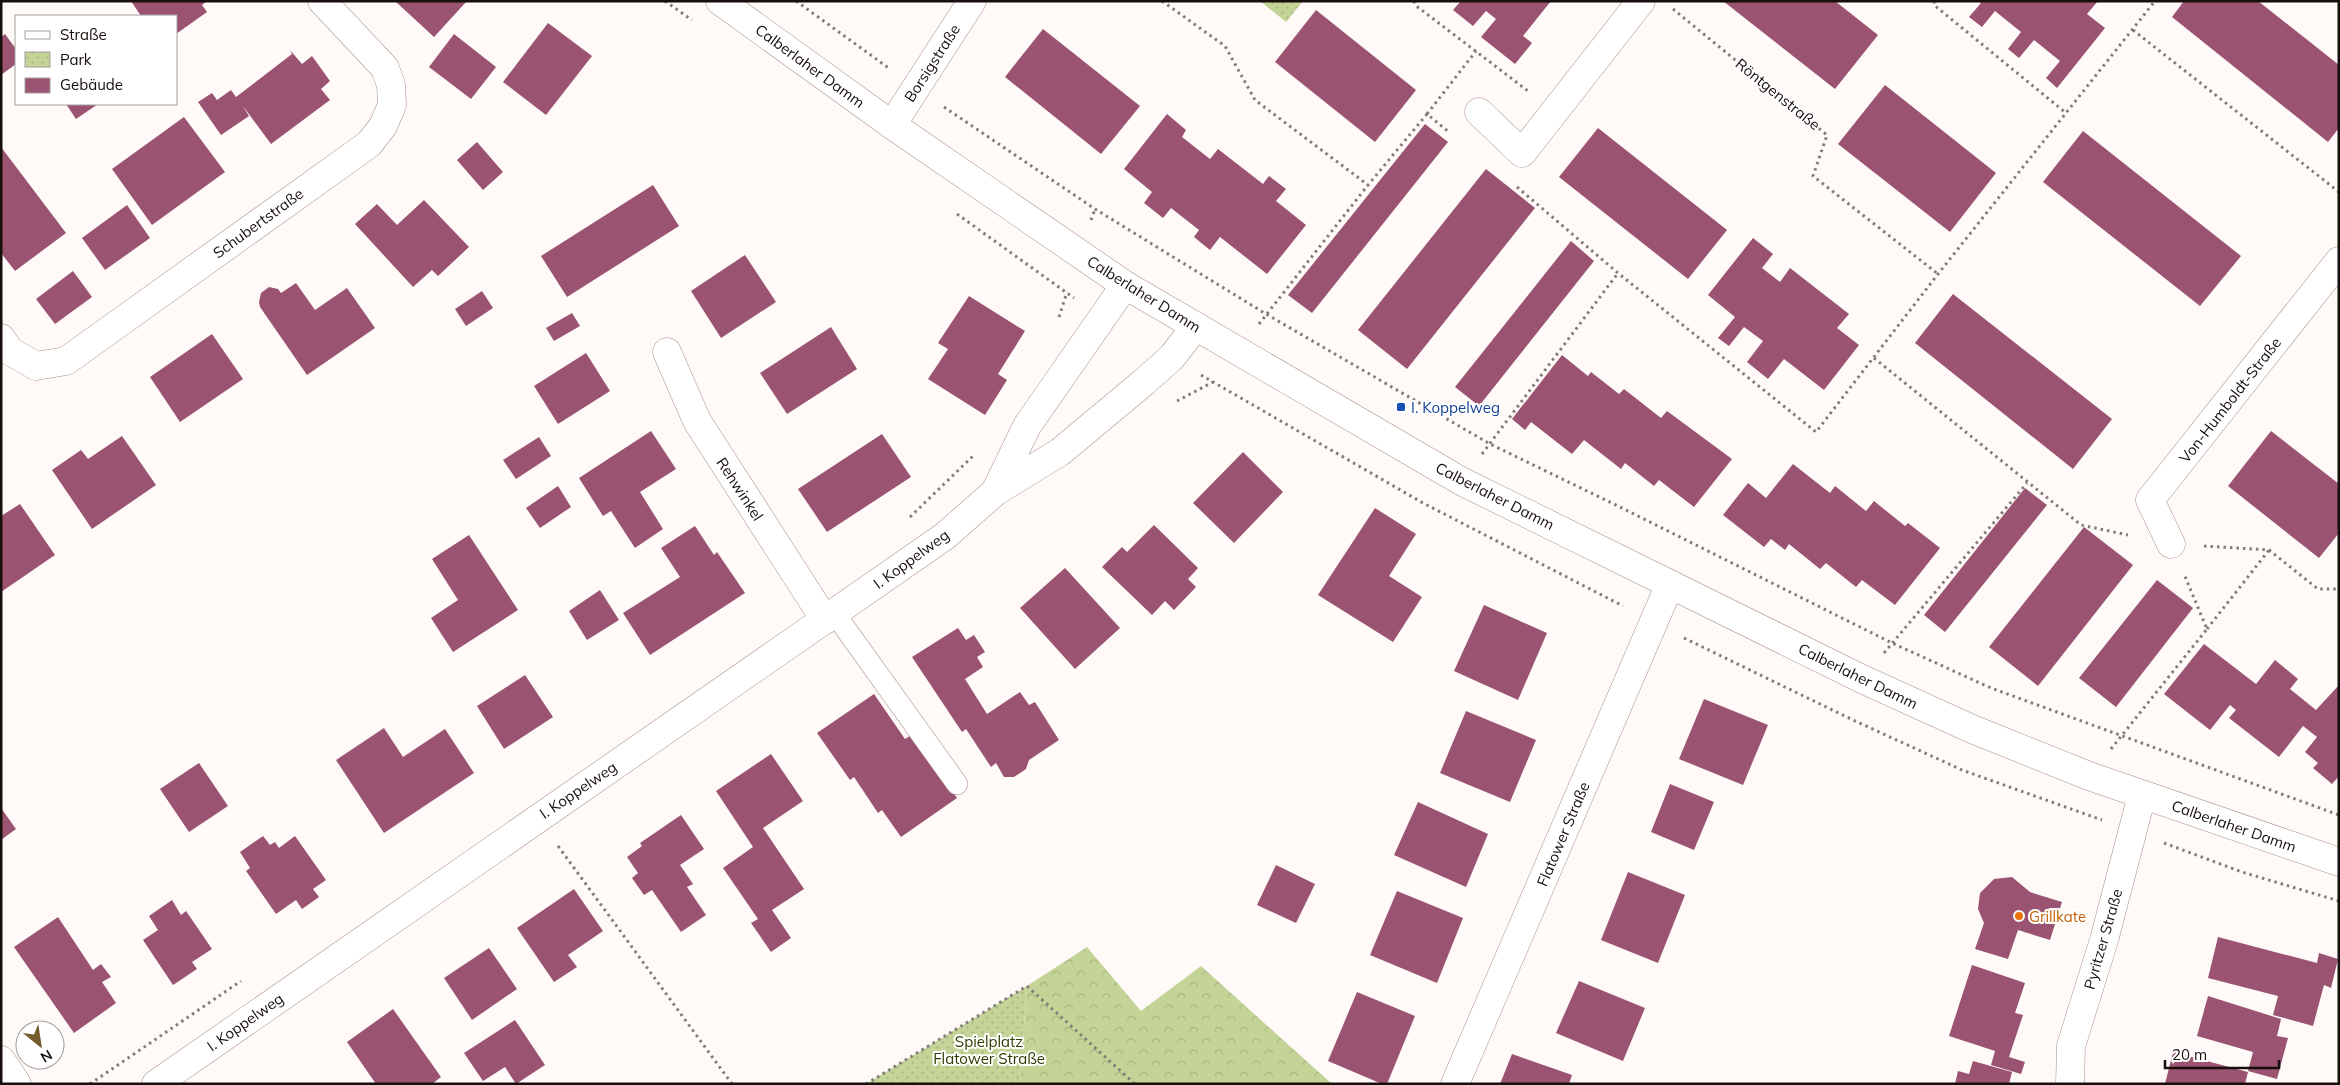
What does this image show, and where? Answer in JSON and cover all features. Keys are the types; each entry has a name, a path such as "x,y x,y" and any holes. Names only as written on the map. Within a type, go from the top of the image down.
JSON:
{"street":[{"name":"Schubertstraße","path":"1,338 10,351 36,366 66,361 369,144 383,126 392,105 391,85 385,68 322,1"},
{"name":"Calberlaher Damm","path":"720,1 892,125 1125,285 1461,481 1862,679 1972,729 2089,776 2339,862"},
{"name":"Borsigstraße","path":"892,125 972,1"},
{"path":"1479,112 1522,153 1641,1"},
{"name":"Von-Humboldt-Straße","path":"2171,544 2150,500 2339,261"},
{"name":"I. Koppelweg","path":"995,492 1027,426 1125,285"},
{"name":"I. Koppelweg","path":"156,1084 945,536 995,492 1068,446 1172,356 1196,326"},
{"name":"Rehwinkel","path":"667,352 697,421 830,617"},
{"name":"Flatower Straße","path":"1455,1084 1670,584"},
{"name":"Pyritzer Straße","path":"2070,1084 2071,1046 2104,940 2142,795"},
{"path":"1,1060 17,1084"}],"lane":[{"path":"830,617 957,784"}],"path":[{"path":"796,1 916,88 1096,209 1266,314 1490,444 1892,643 1991,688 2339,815"},
{"path":"1162,1 1225,46 1256,100 1368,185"},
{"path":"1414,1 1414,5 1554,111"},
{"path":"1934,1 1934,5 2066,113"},
{"path":"1512,183 1618,273 1816,432 1938,274 2155,1"},
{"name":"Röntgenstraße","path":"1671,7 1828,135 1813,176 1938,274"},
{"path":"2133,30 2339,192"},
{"path":"1266,314 1476,51"},
{"path":"1427,114 1455,137"},
{"path":"1461,481 1618,273"},
{"path":"1056,326 1067,294"},
{"path":"1874,358 2026,483 2081,525 2171,544 2269,550 2318,589 2339,589"},
{"path":"907,519 976,453"},
{"path":"1862,679 2026,483"},
{"path":"2171,544 2207,629"},
{"path":"2089,776 2269,550"},
{"path":"537,818 732,1084"},
{"path":"90,1084 247,977"},
{"path":"866,1084 1027,986 1135,1084"}],"green space":[{"path":"1260,1 1303,1 1286,22"},
{"path":"1087,947 1141,1011 1201,966 1332,1084 1020,1084 1027,986"},
{"name":"Spielplatz Flatower Straße","path":"1027,986 1020,1084 866,1084"}],"building":[{"path":"131,1 207,1 202,5 207,12 178,33 178,15 140,15"},
{"path":"395,1 467,1 434,37"},
{"path":"1461,1 1551,1 1523,36 1532,43 1515,64 1481,37 1496,19 1486,11 1473,26 1453,10"},
{"path":"1723,1 1835,1 1878,35 1835,89"},
{"path":"1978,1 2098,1 2087,14 2105,28 2057,88 2046,78 2060,61 2034,40 2019,58 2008,49 2021,32 1995,11 1982,27 1969,17 1981,3"},
{"path":"2184,1 2258,1 2339,65 2339,128 2328,142 2172,17"},
{"path":"1316,10 1416,90 1375,142 1275,62"},
{"path":"548,23 592,56 546,115 503,82"},
{"path":"1043,29 1140,106 1101,154 1005,77"},
{"path":"5,34 15,48 15,65 1,75 1,37"},
{"path":"454,34 496,67 471,99 429,67"},
{"path":"290,50 302,64 312,56 330,81 321,89 330,100 271,144 243,106 249,116 221,135 198,102 212,93 217,100 231,90 236,97 292,54"},
{"path":"1885,85 1996,173 1950,232 1838,144"},
{"path":"67,105 97,105 76,119"},
{"path":"1167,114 1186,130 1182,137 1210,159 1218,149 1263,184 1269,176 1286,189 1276,201 1306,225 1267,274 1220,237 1210,250 1194,237 1199,230 1171,208 1163,218 1144,203 1152,192 1124,169"},
{"path":"184,117 225,172 152,225 112,169"},
{"path":"1425,124 1448,142 1312,313 1288,295"},
{"path":"1598,128 1727,230 1688,279 1559,177"},
{"path":"2083,131 2241,256 2200,306 2043,182"},
{"path":"477,142 503,172 483,190 457,160"},
{"path":"1,147 66,233 15,271 1,253"},
{"path":"1486,169 1535,208 1407,369 1358,330"},
{"path":"653,185 679,226 567,297 541,256"},
{"path":"424,200 469,247 438,276 432,270 413,287 355,224 377,204 397,225"},
{"path":"127,205 150,238 105,270 82,238"},
{"path":"1753,238 1773,254 1762,268 1780,282 1790,268 1849,314 1837,328 1859,345 1824,390 1784,359 1768,379 1747,362 1763,341 1744,327 1729,346 1718,338 1735,317 1708,295"},
{"path":"1571,241 1594,261 1479,406 1455,387"},
{"path":"745,255 776,302 721,338 691,291"},
{"path":"73,271 92,297 55,324 36,299"},
{"path":"296,283 315,310 347,288 375,328 307,375 260,307 259,302 261,293 269,287 278,289 281,293"},
{"path":"482,291 493,308 466,326 455,309"},
{"path":"1953,294 2112,419 2073,469 1915,343"},
{"path":"969,296 1025,331 998,374 1007,380 985,415 928,379 948,349 938,343"},
{"path":"572,313 580,326 554,341 546,328"},
{"path":"831,327 857,369 787,414 760,373"},
{"path":"212,334 243,379 180,422 150,377"},
{"path":"586,353 610,391 558,424 534,386"},
{"path":"1562,355 1588,376 1591,372 1619,394 1624,389 1661,418 1667,411 1732,459 1694,507 1659,480 1654,486 1625,463 1621,469 1584,440 1572,454 1531,422 1525,430 1512,419"},
{"path":"651,431 676,469 640,492 663,529 635,548 611,511 603,516 579,478"},
{"path":"2271,431 2339,484 2339,533 2319,558 2228,486"},
{"path":"882,434 911,477 827,532 798,489"},
{"path":"122,436 156,485 92,529 52,470 81,450 88,459"},
{"path":"539,437 551,456 516,479 503,460"},
{"path":"1243,452 1283,492 1234,543 1193,503"},
{"path":"1793,464 1830,493 1835,486 1866,511 1874,501 1905,526 1908,523 1940,548 1895,605 1862,580 1856,587 1826,563 1820,569 1789,544 1785,550 1771,539 1764,547 1723,515 1748,483 1766,498"},
{"path":"558,486 571,507 540,528 526,508"},
{"path":"2025,488 2047,505 1945,632 1924,615"},
{"path":"20,504 55,555 1,592 1,516"},
{"path":"1375,508 1416,534 1389,576 1422,597 1393,642 1318,595"},
{"path":"1154,525 1198,568 1188,579 1196,587 1174,610 1165,601 1152,615 1102,567 1122,547 1127,552"},
{"path":"695,526 714,555 717,552 745,593 650,655 623,613 680,577 661,548"},
{"path":"2084,527 2133,565 2038,686 1989,647"},
{"path":"469,535 518,610 453,652 431,618 458,600 432,559"},
{"path":"1065,568 1120,628 1075,669 1020,608"},
{"path":"2157,580 2193,608 2116,707 2079,678"},
{"path":"600,590 619,620 587,640 569,611"},
{"path":"1484,605 1547,633 1518,700 1454,671"},
{"path":"958,628 966,640 974,635 985,652 977,657 983,667 965,679 987,714 1020,692 1029,705 1035,702 1059,740 1029,760 1026,769 1014,777 1004,777 996,763 991,767 966,729 962,732 912,657"},
{"path":"2204,644 2256,684 2275,660 2298,679 2290,689 2316,710 2339,685 2339,776 2332,784 2313,768 2318,763 2305,752 2317,737 2303,726 2279,757 2229,718 2236,710 2230,705 2210,730 2164,694"},
{"path":"525,675 553,717 504,749 477,706"},
{"path":"874,694 905,739 913,734 957,798 901,837 882,810 878,813 854,777 850,780 817,733"},
{"path":"1704,699 1768,725 1743,785 1679,759"},
{"path":"1466,711 1536,740 1510,802 1440,773"},
{"path":"384,728 403,757 445,729 474,773 384,833 336,760"},
{"path":"771,754 803,801 763,828 804,889 772,910 791,938 771,952 751,923 758,919 723,868 753,847 716,791"},
{"path":"199,763 228,806 189,832 160,789"},
{"path":"1670,784 1714,802 1694,850 1651,832"},
{"path":"1418,802 1488,834 1466,887 1394,855"},
{"path":"1,808 16,829 1,840"},
{"path":"681,815 704,849 680,865 693,884 687,887 706,915 681,932 652,890 644,895 632,878 638,873 627,857 642,846 640,843"},
{"path":"263,836 270,845 275,842 279,848 295,836 326,880 313,889 319,897 302,909 296,900 276,914 246,871 250,868 240,852"},
{"path":"1276,865 1315,884 1296,923 1257,905"},
{"path":"1628,872 1685,895 1658,963 1601,940"},
{"name":"Grillkate","path":"2012,877 2030,892 2062,902 2050,940 2018,930 2008,959 1975,949 1984,923 1978,909 1980,893 1994,879"},
{"path":"574,889 603,931 568,955 577,967 554,982 517,928"},
{"path":"1397,891 1463,918 1437,983 1370,955"},
{"path":"172,900 181,915 186,911 212,949 192,962 197,969 173,985 143,940 158,930 149,916"},
{"path":"58,917 93,970 101,964 111,977 102,982 116,1003 74,1033 14,947"},
{"path":"2218,937 2317,963 2319,953 2338,959 2331,988 2324,985 2313,1026 2273,1015 2278,996 2208,978"},
{"path":"489,948 517,989 472,1020 444,978"},
{"path":"1972,965 2025,983 2015,1013 2023,1015 2009,1057 2025,1062 2021,1074 1991,1065 1995,1051 1949,1036"},
{"path":"1579,981 1645,1008 1623,1061 1556,1033"},
{"path":"1357,992 1415,1016 1387,1084 1382,1084 1328,1061"},
{"path":"2208,996 2281,1019 2277,1036 2288,1038 2277,1079 2248,1071 2253,1052 2197,1036"},
{"path":"393,1009 441,1077 432,1084 376,1084 347,1042"},
{"path":"515,1020 545,1065 516,1084 505,1067 483,1081 464,1053"},
{"path":"2173,1052 2248,1072 2245,1084 2165,1084"},
{"path":"1512,1054 1572,1075 1569,1084 1500,1084"},
{"path":"1973,1061 2012,1072 2009,1084 1955,1084 1958,1071 1969,1074"}],"place":[{"name":"I. Koppelweg","path":"1401,407"},
{"name":"Grillkate","path":"2019,916"}]}
